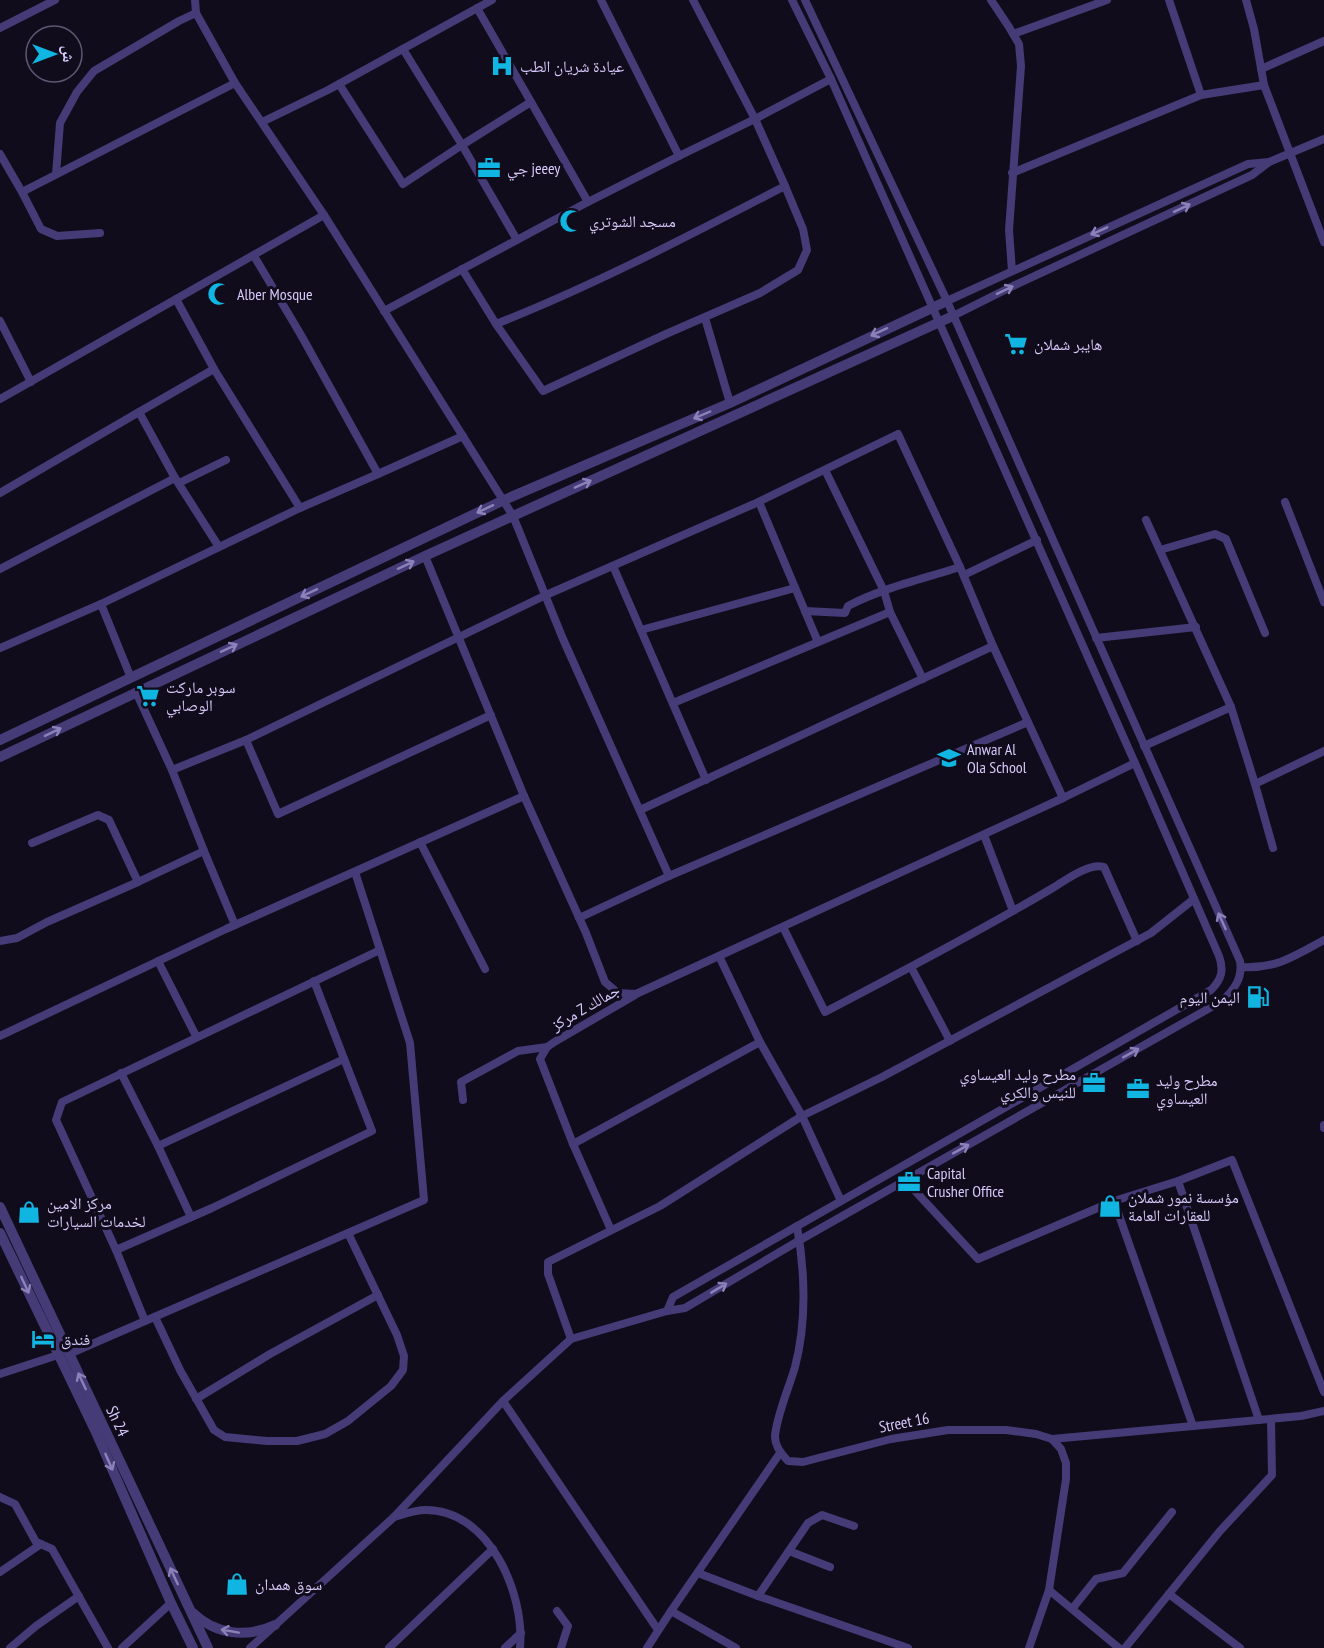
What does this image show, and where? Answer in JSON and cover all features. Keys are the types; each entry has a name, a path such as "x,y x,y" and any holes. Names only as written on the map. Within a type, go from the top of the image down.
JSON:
{"street":[{"path":"0,28 55,0"},
{"path":"195,0 196,13 235,83 324,215 513,516 669,876"},
{"path":"262,122 339,84 492,0"},
{"path":"602,0 679,156"},
{"path":"462,269 496,324 543,391 760,293 798,270 807,250 802,229 754,119 693,0"},
{"path":"667,1311 673,1297 1211,990 1221,976 1222,965 1135,762 831,79 792,0"},
{"path":"250,1648 394,1517 503,1401 572,1339 667,1311 685,1308 800,1240 1222,1001 1237,984 1240,961 946,300 805,0"},
{"path":"991,0 1019,44 1021,66 1009,230 1012,271"},
{"path":"1013,34 1107,0"},
{"path":"1169,0 1201,95"},
{"path":"1246,0 1254,29 1264,85 1324,242"},
{"path":"477,8 588,202"},
{"path":"56,174 60,123 77,92 94,71 196,13"},
{"path":"1261,69 1324,41"},
{"path":"403,49 462,145 516,240"},
{"path":"384,311 588,202 831,79"},
{"path":"22,192 235,83"},
{"path":"339,84 403,184 531,102"},
{"path":"1012,173 1201,95 1264,85"},
{"path":"0,757 425,556 939,323 1013,286 1245,179 1269,162 1324,139"},
{"path":"0,154 40,230 57,236 100,232"},
{"path":"0,740 504,500 730,403 946,300 1248,164 1269,162"},
{"path":"496,324 532,310 665,248 785,186"},
{"path":"0,399 324,215"},
{"path":"254,256 378,474"},
{"path":"176,299 214,369 300,508"},
{"path":"705,318 730,403"},
{"path":"0,321 31,382"},
{"path":"0,493 214,369"},
{"path":"139,412 177,480 219,547"},
{"path":"172,770 246,740 546,595 759,502 898,434 1063,798"},
{"path":"0,648 101,604 300,508 463,436"},
{"path":"0,569 177,480 226,460"},
{"path":"825,470 884,591 890,612 922,679"},
{"path":"759,502 818,642"},
{"path":"1286,502 1324,602"},
{"path":"1146,520 1231,707 1273,848"},
{"path":"1160,550 1215,534 1226,539 1265,633"},
{"path":"805,611 845,613 848,606 884,591 962,571 1037,540"},
{"path":"425,556 524,796 606,982 618,993 636,994"},
{"path":"613,566 706,780"},
{"path":"641,630 795,588"},
{"path":"101,604 131,678"},
{"path":"673,703 890,612"},
{"path":"1096,638 1196,627"},
{"path":"640,810 993,646"},
{"path":"136,692 172,770 235,925"},
{"path":"1144,746 1231,707"},
{"path":"246,740 278,814 491,715"},
{"path":"579,918 669,876 1028,722"},
{"path":"1255,784 1324,751"},
{"name":"مركز Z جمالك","path":"573,1144 540,1059 547,1047 636,994 984,835 1135,762"},
{"path":"0,1036 235,925 524,796"},
{"path":"32,843 98,815 103,816 109,820 138,882"},
{"path":"984,835 1013,911"},
{"path":"420,842 485,969"},
{"path":"0,941 17,938 47,922 204,851"},
{"path":"783,927 825,1011 911,967 1085,869 1104,867 1137,940"},
{"path":"0,1374 64,1355 424,1200 410,1044 355,872"},
{"path":"572,1339 548,1274 548,1262 660,1206 802,1116 882,1077 1151,933 1194,899"},
{"path":"1241,967 1268,967 1324,940"},
{"path":"145,1321 116,1250 56,1120 62,1102 380,950"},
{"path":"719,956 760,1042 802,1116 841,1202"},
{"path":"158,961 196,1036"},
{"path":"911,967 950,1041"},
{"path":"116,1250 372,1131 314,981"},
{"path":"611,1230 573,1144 760,1042"},
{"path":"463,1100 461,1082 518,1051 547,1047"},
{"path":"158,1146 344,1059"},
{"path":"121,1073 191,1217"},
{"path":"905,1180 978,1259 1114,1202 1232,1160 1324,1392"},
{"path":"1178,1181 1259,1420"},
{"path":"1114,1202 1193,1426"},
{"name":"Sh 24","path":"0,1207 95,1430 193,1648"},
{"path":"647,1648 780,1453 775,1439 776,1431 795,1366 803,1311 803,1266 797,1226"},
{"name":"Sh 24","path":"0,1233 64,1355 208,1648"},
{"path":"155,1317 180,1370 214,1430 225,1437 267,1441 297,1441 325,1434 348,1421 391,1386 403,1370 404,1356 397,1335 348,1233"},
{"path":"196,1399 270,1354 378,1295"},
{"path":"503,1401 658,1630"},
{"name":"Street 16","path":"780,1453 788,1461 803,1462 891,1439 948,1430 1006,1430 1036,1434 1052,1439 1301,1416 1324,1411"},
{"path":"1125,1648 1220,1531 1272,1475 1271,1419"},
{"path":"1029,1648 1049,1590 1066,1479 1066,1463 1061,1449 1052,1439"},
{"path":"0,1497 15,1504 36,1542 52,1549 108,1648"},
{"path":"394,1517 426,1510 447,1513 463,1519 474,1527 493,1549 508,1578 516,1607 520,1648"},
{"path":"1072,1609 1096,1579 1123,1573 1172,1512"},
{"path":"758,1596 808,1523 822,1515 854,1526"},
{"path":"0,1572 41,1544"},
{"path":"390,1648 493,1549"},
{"path":"789,1551 830,1567"},
{"path":"698,1573 909,1648"},
{"path":"1049,1590 1119,1648"},
{"path":"1169,1594 1240,1648"},
{"path":"10,1648 36,1626 79,1596"},
{"path":"122,1648 171,1603"},
{"path":"190,1610 206,1623 225,1631 256,1632 275,1625"},
{"path":"557,1611 568,1626 561,1648"},
{"path":"671,1611 736,1648"},
{"path":"505,1648 520,1633"}],"place":[{"name":"عيادة شريان الطب","path":"502,66"},
{"name":"جي jeeey","path":"489,168"},
{"name":"مسجد الشوتري","path":"571,221"},
{"name":"Alber Mosque","path":"219,294"},
{"name":"هايبر شملان","path":"1016,344"},
{"name":"سوبر ماركت الوصابي","path":"148,696"},
{"name":"Anwar Al Ola School","path":"949,758"},
{"name":"اليمن اليوم","path":"1258,997"},
{"name":"مطرح وليد العيساوي للنيس والكري","path":"1094,1083"},
{"name":"مطرح وليد العيساوي","path":"1138,1089"},
{"name":"Capital Crusher Office","path":"909,1182"},
{"name":"مؤسسة نمور شملان للعقارات العامة","path":"1110,1206"},
{"name":"مركز الامين لخدمات السيارات","path":"29,1212"},
{"name":"فندق","path":"43,1339"},
{"name":"سوق همدان","path":"237,1584"}]}
